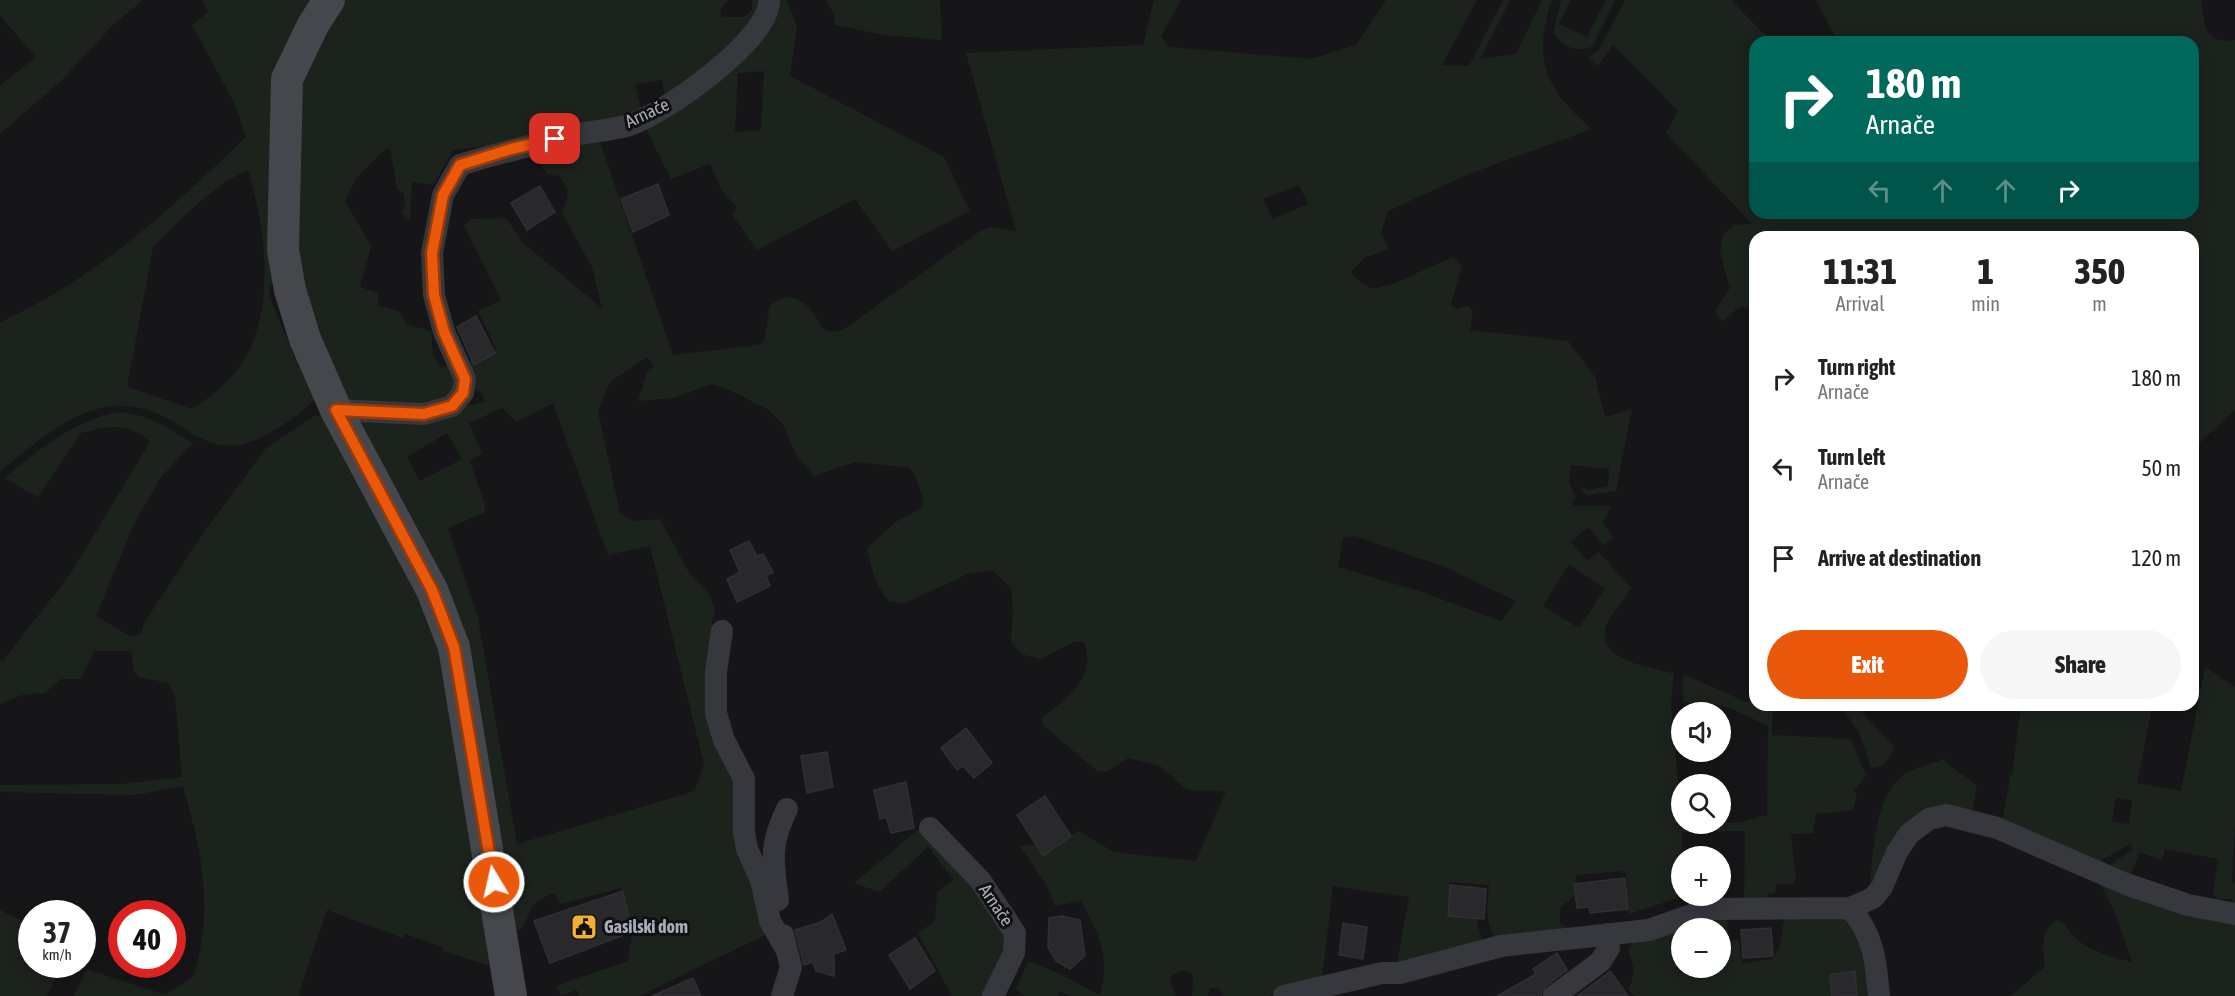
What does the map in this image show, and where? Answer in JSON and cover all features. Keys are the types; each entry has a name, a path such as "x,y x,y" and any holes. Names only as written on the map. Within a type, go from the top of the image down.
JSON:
{"street":[{"path":"329,0 313,25 287,79 283,250 290,290 305,339 336,410 432,590 454,647 511,996"},
{"name":"Arnače","path":"336,410 424,414 452,406 463,393 465,379 444,332 434,295 432,253 443,195 460,165 511,149 626,126 666,107 708,75 760,27 770,10 769,0"},
{"path":"722,631 716,672 716,713 724,740 744,779 744,832 747,849 761,880 770,921 786,949"},
{"path":"782,996 791,967 781,928 772,857 777,830 787,809"},
{"path":"1284,996 1382,973 1400,973 1501,946 1649,930 1709,909 1850,908 1873,898 1882,887 1897,852 1909,834 1929,819 1946,815 1997,828 2126,884 2188,905 2235,914"},
{"name":"Arnače","path":"930,828 980,880 1015,933 1014,953 993,996"},
{"path":"1850,908 1864,927 1875,951 1879,996"},
{"path":"1554,996 1600,962 1609,948 1608,934"}],"shaded area":[{"path":"0,0 143,0 113,25 61,81 0,134 0,85 36,57 0,16"},
{"path":"202,0 316,0 304,22 279,279 269,285 269,295 295,359 306,357 319,394 298,415 273,431 248,443 227,446 209,442 159,414 138,407 113,406 97,409 82,414 52,431 0,472 0,323 57,292 107,258 179,199 246,137 235,104 192,25 208,12","holes":["248,170 263,246 265,273 263,299 259,325 250,349 237,370 205,401 192,409 127,387 153,247 196,205 226,181"]},
{"path":"335,0 728,0 720,10 722,17 743,17 752,10 752,0 764,0 762,15 666,101 662,80 635,84 642,113 538,137 452,151 434,185 412,182 410,220 401,213 405,206 404,194 397,189 390,148 384,150 357,177 345,201 371,246 360,287 378,293 378,306 399,311 406,324 431,331 433,354 441,368 452,365 457,387 446,403 343,408 290,244 298,93"},
{"path":"773,0 787,0 797,27 790,76 944,157 970,211 892,251 855,199 757,250 732,215 737,207 722,191 710,164 671,179 644,125 677,105","holes":["764,71 761,130 735,132 738,73"]},
{"path":"826,0 940,0 942,40 884,35 835,25 833,13"},
{"path":"1154,0 1181,0 1161,36 1169,47 1311,59 1356,45 1386,0 1477,0 1442,65 1469,66 1503,0 1510,0 1480,59 1516,54 1542,0 1552,0 1543,39 1543,56 1547,72 1563,100 1592,129 1471,173 1388,211 1381,233 1389,249 1364,258 1351,272 1361,283 1373,289 1395,283 1453,257 1462,265 1451,305 1457,309 1469,306 1473,312 1470,330 1568,341 1595,377 1605,417 1632,409 1616,491 1587,495 1581,490 1581,486 1588,490 1608,486 1609,469 1571,465 1569,482 1576,498 1572,501 1574,506 1611,506 1603,523 1613,537 1603,545 1588,527 1571,542 1587,561 1599,552 1631,588 1606,627 1605,639 1609,648 1628,661 1674,674 1671,702 1671,762 1676,762 1677,774 1671,774 1671,834 1682,834 1682,846 1671,846 1671,900 1629,914 1626,871 1576,875 1574,896 1560,908 1560,923 1566,926 1567,933 1500,942 1491,929 1487,915 1489,885 1449,882 1448,916 1479,918 1477,923 1482,941 1396,969 1409,897 1333,886 1322,978 1269,996 1224,996 1218,988 1210,988 1208,996 1192,996 1193,975 1184,970 1173,974 1170,980 1176,996 1070,996 1060,991 1057,996 1025,996 1016,989 1028,961 1056,972 1100,995 1104,969 1101,946 1081,901 1055,906 1048,888 1020,846 1034,845 1043,856 1078,831 1114,852 1196,861 1226,791 1187,790 1160,766 1128,758 1107,772 1097,771 1043,725 1041,719 1069,695 1083,677 1087,655 1084,642 1076,641 1041,659 1021,654 1011,642 1013,609 1011,588 992,570 970,573 905,603 889,601 877,583 867,549 894,523 919,509 924,501 915,475 909,468 855,462 814,476 797,456 782,423 769,410 734,392 712,384 673,398 638,401 648,370 654,366 647,357 610,382 598,412 620,513 632,521 660,519 689,573 710,595 715,610 712,622 729,754 769,933 639,996 579,996 577,990 561,996 556,986 628,961 632,932 622,888 561,904 554,893 534,904 520,930 509,931 473,707 355,423 466,399 468,406 485,402 482,394 471,386 466,363 496,349 478,311 501,300 464,226 470,219 506,218 523,243 602,308 592,267 562,213 567,198 566,186 559,176 547,174 531,147 597,133 673,355 758,345 764,341 770,306 776,301 787,298 799,300 810,308 824,329 831,332 843,330 983,229 990,227 1016,231 966,53 1143,45","holes":["1299,185 1308,204 1273,219 1263,199","553,403 608,555 650,546 704,764 695,791 517,844 478,618 448,528 484,513 485,505 470,461 482,453 469,423 502,408 516,422","447,433 462,459 420,481 407,457","1355,536 1445,567 1516,601 1501,621 1419,591 1338,567 1343,538","1569,564 1605,589 1579,628 1543,606"]},
{"path":"1561,0 1571,0 1559,24 1587,37 1606,0 1615,0 1593,46 1581,49 1571,48 1553,33"},
{"path":"1625,0 1731,0 1766,36 1749,36 1749,219 2199,219 2199,36 1835,36 1816,0 2201,0 2205,25 2211,36 2224,41 2235,40 2235,410 2199,443 2199,231 1749,231 1749,308 1739,307 1722,322 1715,311 1730,288 1720,253 1723,234 1734,225 1752,224 1666,133 1678,111 1613,45 1598,66 1588,58 1599,50"},
{"path":"120,412 150,419 193,443 161,477 134,524 96,616 131,637 141,634 144,623 205,531 266,448 316,415 329,416 442,637 501,969 442,951 443,947 405,934 403,938 327,910 299,993 303,996 74,996 82,978 96,978 96,972 166,995 194,976 203,927 203,881 200,858 183,786 135,795 0,792 0,785 121,784 182,777 175,696 168,683 139,677 134,671 131,651 94,651 81,679 61,679 45,693 22,695 0,704 0,660 3,661 71,573 150,442 126,428 100,428 81,433 38,497 4,478 58,437 104,415"},
{"path":"2205,667 2235,687 2235,821 2232,882 2235,883 2235,906 2232,899 2216,899 2213,891 2218,859 2165,849 2162,860 2140,852 2129,880 2110,865 2133,849 2130,844 2100,861 2001,826 2010,779 2008,775 2012,775 2020,711 2151,711 2137,783 2181,791 2196,711 2199,711","holes":["2115,798 2132,800 2129,824 2112,822"]},
{"path":"1683,674 1749,702 1749,711 1773,711 1772,735 1851,739 1866,776 1854,790 1857,795 1853,810 1816,814 1813,833 1791,834 1796,877 1792,884 1776,884 1775,893 1767,894 1766,903 1744,905 1745,831 1731,831 1731,822 1742,822 1767,815 1768,726 1731,709 1731,702 1683,702"},
{"path":"1843,711 1861,711 1894,746 1884,764 1871,768 1859,732"},
{"path":"1945,759 1946,763 1977,785 1971,818 1927,815 1869,894 1877,826 1888,793 1898,780 1910,771"},
{"path":"919,829 954,861 1009,935 985,996 952,996 918,933 935,921 937,892 954,880 928,847 879,892 854,883"},
{"path":"2096,874 2235,922 2235,996 2010,996 2045,967 2043,941 2047,930 2056,920 2065,924 2077,940 2093,950 2132,962 2115,913"},
{"path":"0,910 18,919 18,978 56,978 47,996 0,996"},
{"path":"1788,912 1844,918 1856,925 1874,996 1635,996 1628,990 1633,970 1628,951 1633,940 1671,929 1671,978 1731,978 1731,940 1739,940 1742,963 1773,959 1779,946"},
{"path":"1727,914 1727,918 1713,918"}],"building":[{"path":"658,184 669,215 633,232 621,199"},
{"path":"540,186 555,212 527,230 511,203"},
{"path":"476,316 495,353 474,365 457,327"},
{"path":"749,541 757,556 763,554 773,572 766,576 770,586 737,602 727,579 740,572 730,550"},
{"path":"966,728 992,763 974,778 963,766 957,770 941,748"},
{"path":"827,752 833,787 807,793 801,756"},
{"path":"906,782 914,828 891,833 886,817 880,819 874,790"},
{"path":"1045,796 1071,836 1043,856 1017,815"},
{"path":"1625,878 1628,909 1590,913 1589,907 1577,908 1574,884"},
{"path":"1450,885 1486,889 1484,919 1448,916"},
{"name":"Gasilski dom","path":"623,891 632,932 550,963 534,921"},
{"path":"832,914 846,950 834,954 834,976 816,971 813,962 804,965 795,930 821,922"},
{"path":"1062,916 1080,920 1085,956 1070,969 1056,961 1048,947 1049,918"},
{"path":"1343,923 1367,927 1363,959 1339,955"},
{"path":"1771,928 1773,956 1743,958 1741,930"},
{"path":"915,938 935,971 910,989 889,955"},
{"path":"1557,953 1567,970 1546,986 1541,996 1497,996 1536,974 1533,969"},
{"path":"1610,971 1628,996 1577,996 1608,973"},
{"path":"1855,971 1857,996 1832,996 1830,975"},
{"path":"693,978 701,996 652,996"}],"place":[{"name":"Gasilski dom","path":"584,927"}],"route":[{"path":"494,882 466,704 454,647 432,590 381,499 336,410 424,414 452,406 463,393 465,379 444,332 434,295 432,253 443,195 460,165 511,149 555,139"}]}
